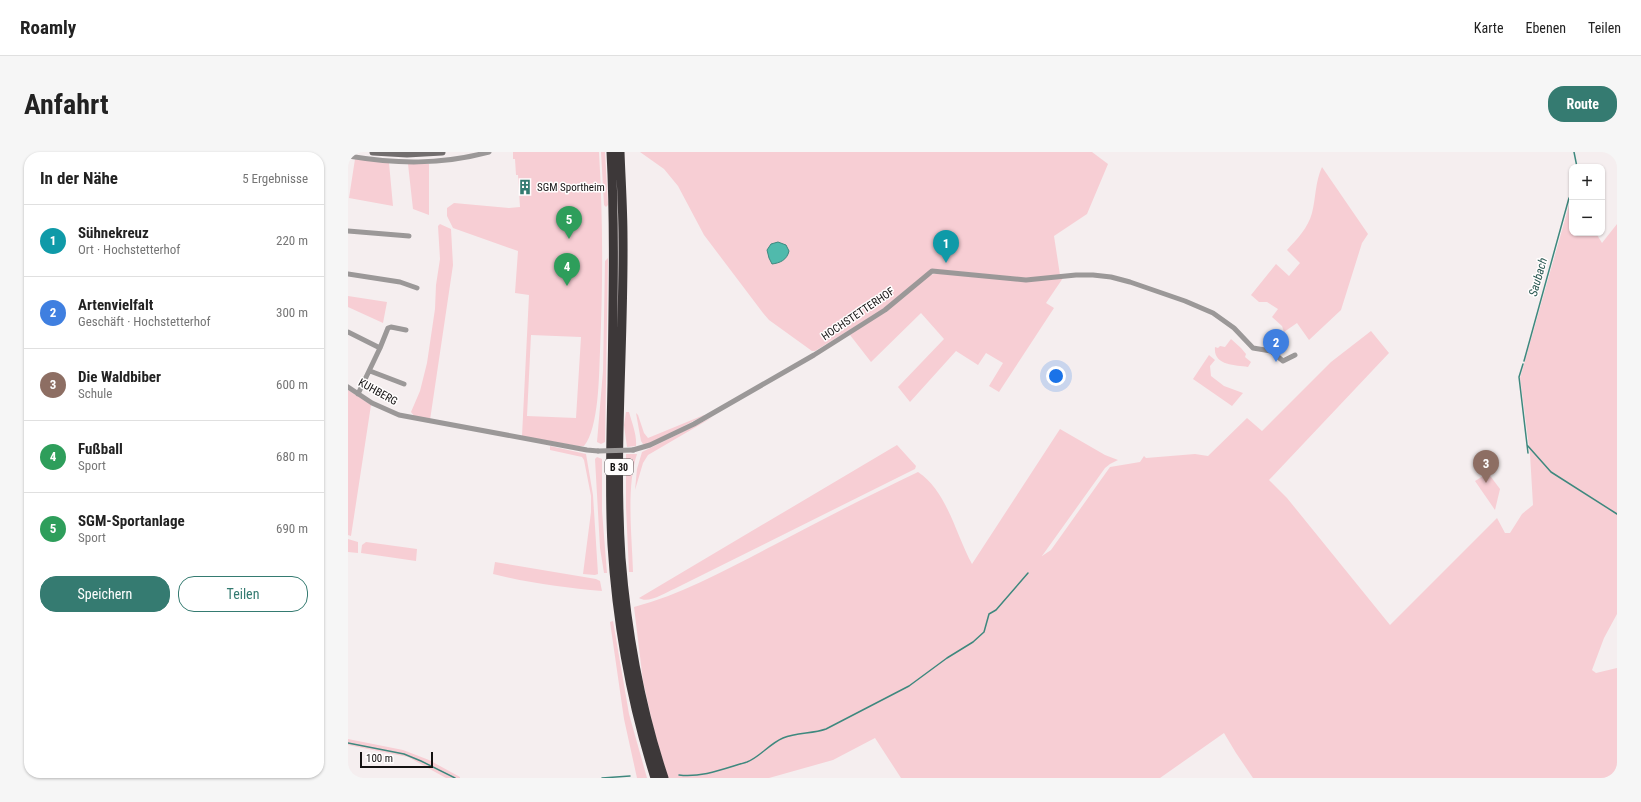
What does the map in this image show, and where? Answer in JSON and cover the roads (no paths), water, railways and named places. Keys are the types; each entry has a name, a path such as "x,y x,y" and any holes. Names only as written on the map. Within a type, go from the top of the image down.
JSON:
{"highway":[{"name":"B 30","path":"611,152 614,237 610,498 612,544 619,620 629,682 639,724 655,778"},
{"name":"B 30","path":"620,152 623,237 619,498 622,558 627,609 637,679 647,722 664,778"}],"main road":[{"path":"373,152 407,154 442,152"}],"street":[{"path":"348,156 384,162 423,163 458,159 489,152"},
{"path":"348,231 409,236"},
{"name":"HOCHSTETTERHOF","path":"640,450 694,424 814,355 885,310 932,271 1026,280 1076,275 1111,277 1147,287 1212,313 1234,328 1253,348 1271,352 1283,361 1295,355"},
{"path":"348,274 400,282 417,288"},
{"path":"358,394 370,371 388,328 391,327 406,330"},
{"path":"348,332 380,348"},
{"path":"370,371 404,384"},
{"name":"KUHBERG","path":"348,387 372,403 399,415 587,450 640,450"}],"waterway":[{"name":"Saubach","path":"1574,152 1576,164"},
{"name":"Saubach","path":"1524,361 1569,198"},
{"name":"Saubach","path":"1523,364 1519,377 1528,453"},
{"path":"1527,445 1551,472 1617,514"},
{"path":"679,775 688,776 705,774 747,762 783,738 826,729 909,686 947,658 973,642 984,632 989,614 996,610 1028,573"},
{"path":"348,743 404,754 455,778"},
{"path":"602,778 630,776"}],"place":[{"name":"SGM Sportheim","path":"525,187"},
{"name":"SGM-Sportanlage","path":"569,239"},
{"name":"Sühnekreuz","path":"946,263"},
{"name":"Fußball","path":"567,286"},
{"name":"Artenvielfalt","path":"1276,362"},
{"name":"Die Waldbiber","path":"1486,483"}]}
